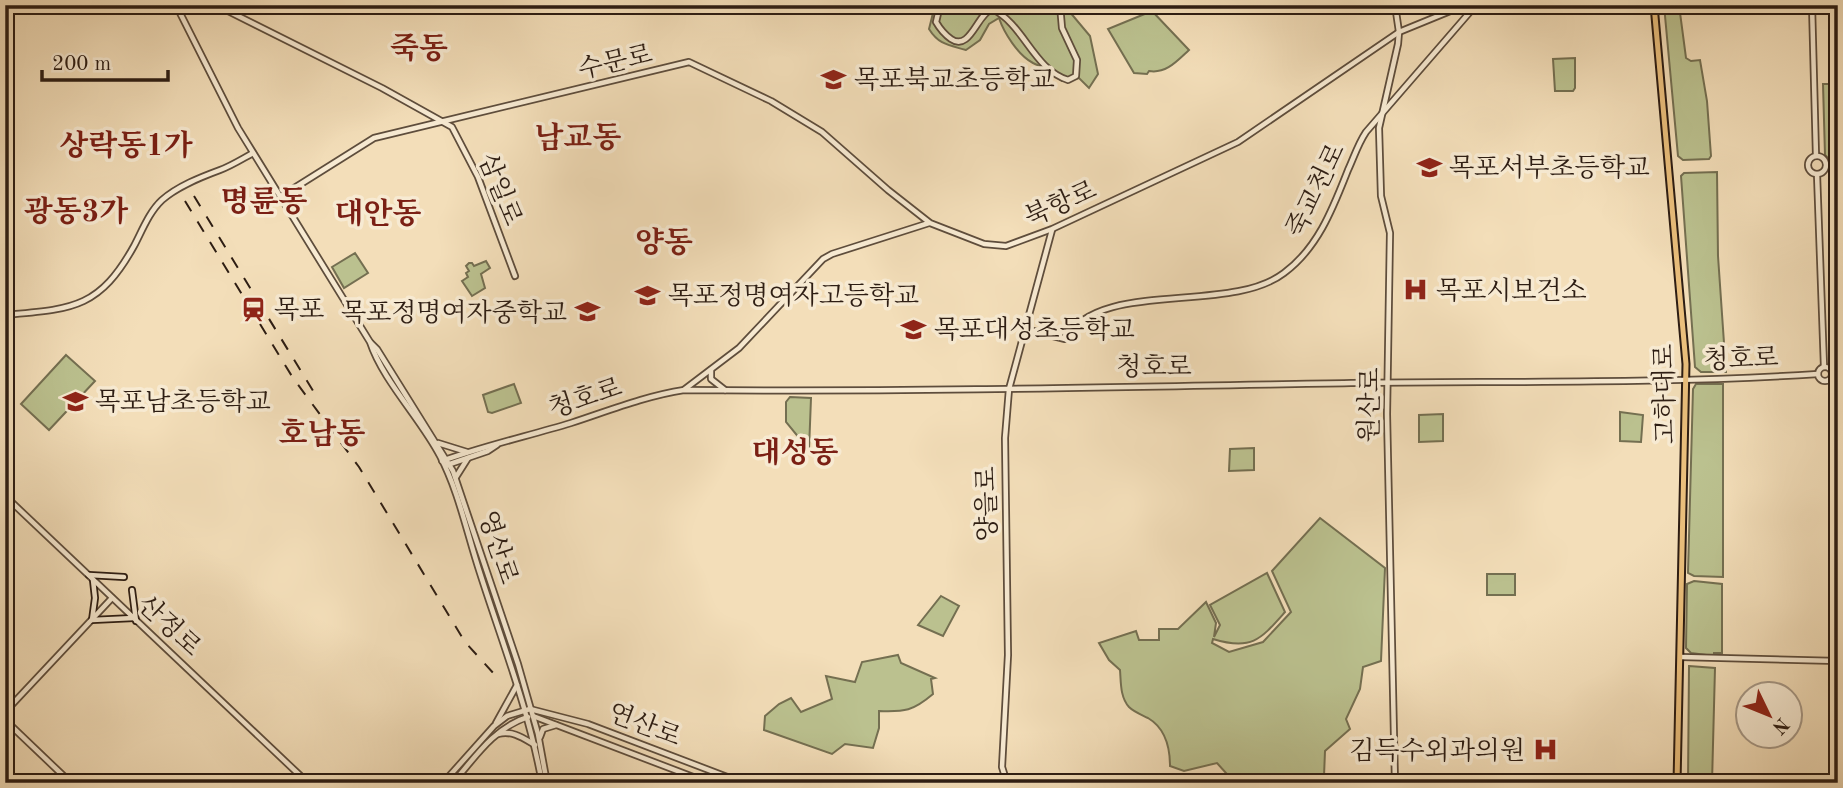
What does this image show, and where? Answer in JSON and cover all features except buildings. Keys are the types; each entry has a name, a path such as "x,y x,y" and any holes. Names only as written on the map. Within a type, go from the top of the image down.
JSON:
{"main road":[{"name":"고하대로","path":"1655,6 1686,379 1677,783"}],"street":[{"name":"영산로","path":"176,5 253,153 370,342 437,442 529,713"},
{"name":"삼일로","path":"216,5 452,127 478,177 515,276"},
{"path":"940,5 936,22 954,41 963,41 969,37 982,16 992,9 1007,19 1037,58 1054,74 1068,80 1076,76 1078,66 1062,28 1060,5"},
{"path":"1395,5 1399,32"},
{"name":"북항로","path":"930,223 996,247 1017,243 1052,229 1238,142 1399,32 1465,5"},
{"name":"죽교천로","path":"1025,329 1065,339 1086,317 1117,307 1253,289 1272,282 1298,262 1312,246 1332,208 1360,141 1476,5"},
{"path":"1812,5 1816,156"},
{"name":"원산로","path":"1395,783 1388,383 1390,233 1381,196 1378,128 1399,32"},
{"name":"수문로","path":"280,197 374,138 689,62 750,89 822,132 930,223"},
{"path":"457,136 456,127 462,118"},
{"path":"5,314 50,311 72,306 97,294 117,275 150,215 163,200 206,174 253,153"},
{"path":"1816,156 1825,164 1823,171 1817,174 1810,171 1808,165 1816,156"},
{"path":"1817,174 1824,367 1818,374 1819,379 1826,381 1835,374 1824,367"},
{"path":"684,390 712,370 762,325 823,259 930,223"},
{"name":"양을로","path":"1007,783 1002,767 1008,655 1005,438 1009,389 1052,229"},
{"name":"영산로","path":"370,342 373,353 455,478 518,664 545,783"},
{"path":"712,370 711,379 725,390"},
{"name":"청호로","path":"446,463 468,455 488,452 498,444 663,393 684,390 1488,384 1818,374"},
{"path":"437,442 468,455 455,478"},
{"name":"산정로","path":"5,496 307,783"},
{"path":"92,620 95,598 91,577 124,577"},
{"path":"92,620 135,620 132,590"},
{"path":"5,712 112,598"},
{"path":"1681,657 1838,661"},
{"path":"492,729 518,684"},
{"path":"443,783 507,716 529,713"},
{"path":"453,783 489,741 511,722 529,713"},
{"name":"연산로","path":"529,713 709,783"},
{"name":"연산로","path":"529,713 588,723 743,783"},
{"path":"5,720 71,783"},
{"path":"489,741 500,732 508,732 537,743 540,733 547,726 564,727"}],"green space":[{"path":"935,5 1064,5 1090,36 1098,74 1089,88 1079,78 1062,81 1022,55 1008,37 999,18 989,24 980,40 966,50 945,44 929,29"},
{"path":"1664,5 1679,5 1686,58 1691,61 1700,60 1707,101 1711,156 1709,159 1683,160 1678,156"},
{"path":"1152,11 1189,50 1166,69 1149,71 1147,74 1134,73 1108,29"},
{"path":"1575,58 1575,88 1573,91 1555,91 1553,59"},
{"path":"1823,84 1831,84 1833,153 1838,153 1838,160 1830,160 1825,155"},
{"path":"1717,172 1718,256 1726,372 1701,372 1695,367 1681,176 1684,173"},
{"path":"355,253 368,273 344,288 332,267"},
{"path":"486,261 490,268 481,274 485,288 472,296 462,281 468,277 466,266 469,263 474,266"},
{"path":"66,355 95,381 49,430 21,404"},
{"path":"514,384 521,403 488,412 483,395"},
{"path":"1696,384 1723,384 1723,577 1694,576 1688,573 1693,389"},
{"path":"790,397 811,398 809,450 786,422 786,402"},
{"path":"1620,412 1643,415 1641,442 1620,441"},
{"path":"1443,414 1443,441 1419,442 1419,415"},
{"path":"1254,448 1254,470 1229,471 1230,449"},
{"path":"1320,518 1385,568 1381,661 1363,667 1360,689 1346,719 1350,729 1325,751 1324,776 1345,783 1235,783 1217,763 1184,771 1170,766 1168,746 1159,727 1126,703 1120,670 1109,660 1099,643 1136,631 1139,640 1159,640 1159,629 1178,629 1206,602 1216,623 1214,637 1220,625 1210,605 1267,573 1285,612 1255,640 1237,644 1213,639 1212,643 1229,652 1263,642 1291,612 1272,571"},
{"path":"1487,574 1515,574 1515,595 1487,595"},
{"path":"1694,581 1722,584 1722,653 1714,653 1714,656 1691,653 1686,648 1687,584"},
{"path":"941,596 959,606 943,636 918,625"},
{"path":"898,655 901,663 935,678 931,679 933,694 908,709 879,711 879,728 873,748 845,744 832,754 764,730 765,716 791,698 801,712 832,699 826,676 855,682 862,662"},
{"path":"1689,666 1715,668 1712,783 1688,783"}],"railway":[{"path":"194,196 318,399"},
{"path":"185,201 293,378 359,467 465,642 495,675"}],"place":[{"name":"목포북교초등학교","path":"834,79"},
{"name":"목포서부초등학교","path":"1429,167"},
{"name":"목포시보건소","path":"1416,290"},
{"name":"목포정명여자고등학교","path":"648,295"},
{"name":"목포","path":"254,309"},
{"name":"목포정명여자중학교","path":"587,312"},
{"name":"목포대성초등학교","path":"914,329"},
{"name":"목포남초등학교","path":"75,401"},
{"name":"김득수외과의원","path":"1545,750"}],"district":[{"name":"죽동","path":"419,48"},
{"name":"남교동","path":"578,137"},
{"name":"상락동1가","path":"126,145"},
{"name":"명륜동","path":"264,201"},
{"name":"광동3가","path":"76,211"},
{"name":"대안동","path":"378,213"},
{"name":"양동","path":"664,242"},
{"name":"호남동","path":"322,433"},
{"name":"대성동","path":"795,452"}]}
